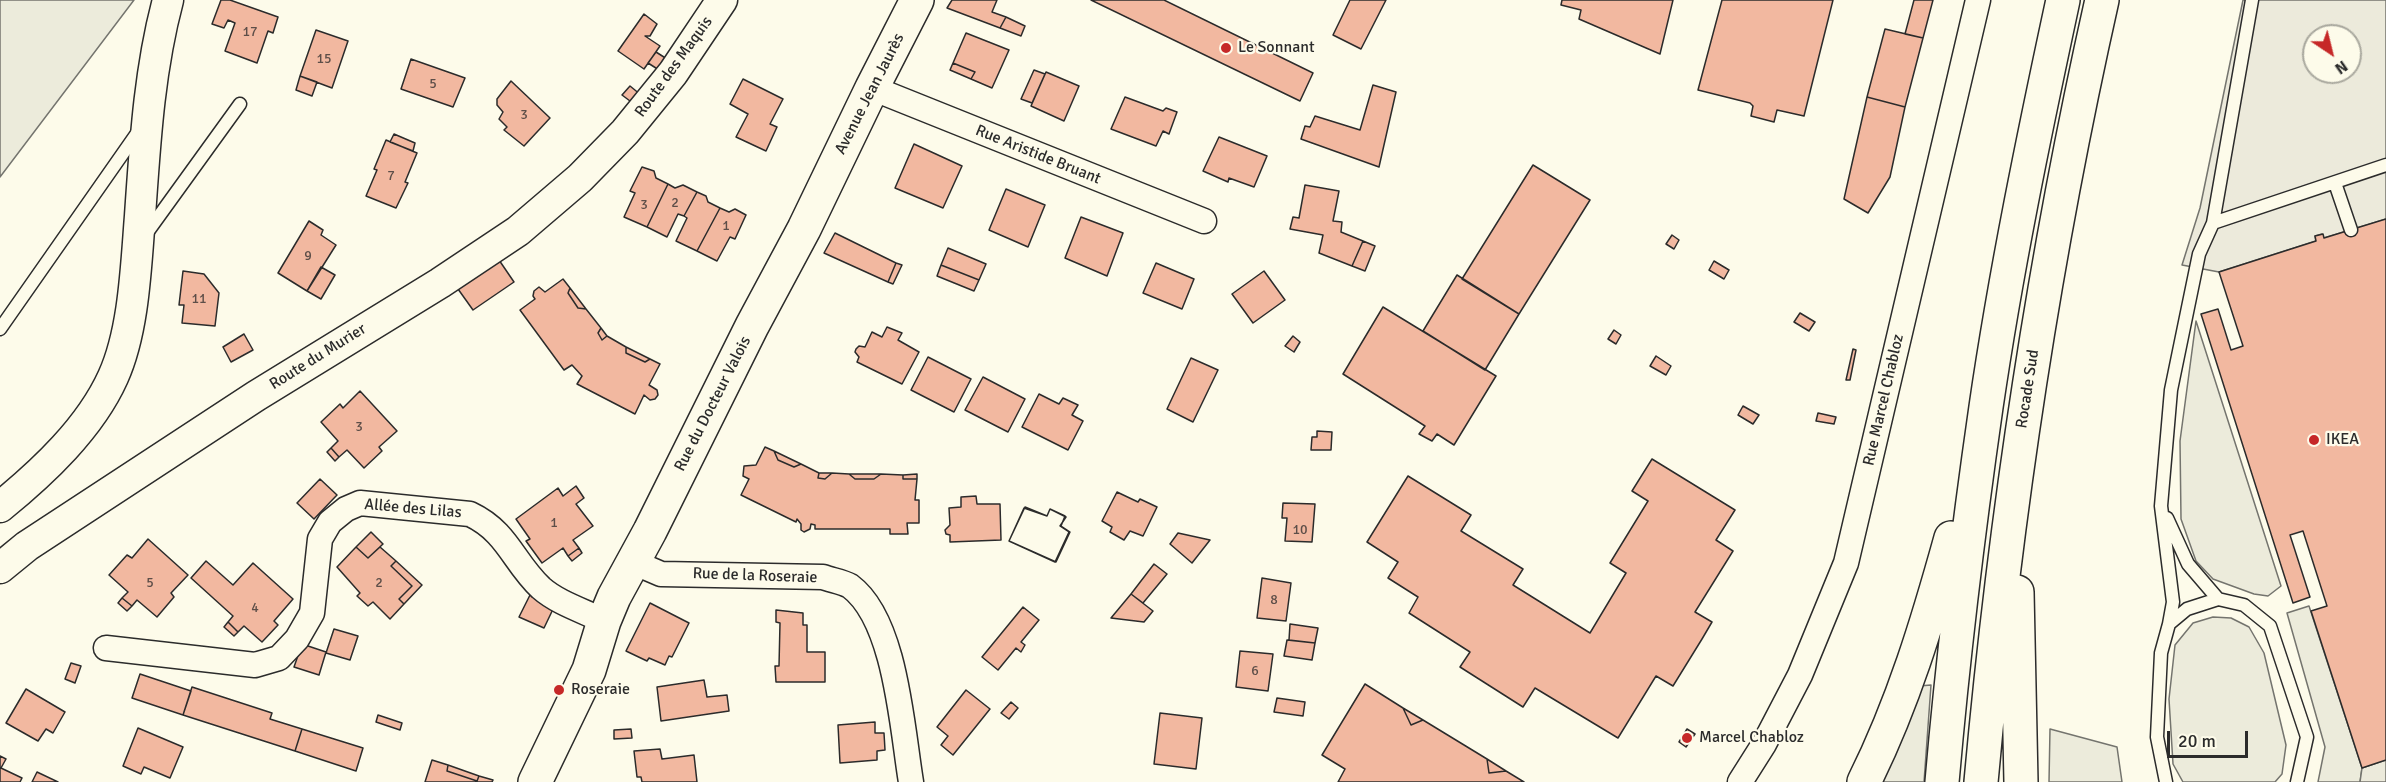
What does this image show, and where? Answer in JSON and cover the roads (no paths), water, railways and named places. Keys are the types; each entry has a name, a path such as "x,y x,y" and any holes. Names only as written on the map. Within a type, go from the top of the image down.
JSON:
{"main road":[{"name":"Avenue Jean Jaurès","path":"824,187 917,0"},
{"path":"1942,782 1958,611 1986,406 2014,243 2062,0"},
{"name":"Rocade Sud","path":"1981,782 2000,588 2015,472 2056,221 2102,0"},
{"name":"Rue du Docteur Valois","path":"535,782 589,670 604,621 824,187"},
{"path":"1864,782 1893,722 1929,619 1986,406"},
{"path":"2015,472 2021,782"},
{"name":"Rue du Docteur Valois","path":"512,782 573,662 604,621"}],"street":[{"path":"0,507 50,462 81,427 114,376 131,312 147,118 160,29 168,0"},
{"name":"Route des Maquis","path":"625,132 673,74 723,0"},
{"name":"Rue Marcel Chabloz","path":"1740,782 1764,744 1800,675 1845,563 1977,0"},
{"name":"Rue Aristide Bruant","path":"872,88 1204,221"},
{"name":"Route du Murier","path":"0,568 27,546 256,396 496,247 537,216 625,132"},
{"name":"Allée des Lilas","path":"106,648 255,665 279,658 297,639 312,613 320,539 330,522 346,509 360,503 470,514 497,531 543,590 604,621"},
{"name":"Rue de la Roseraie","path":"633,562 661,574 824,577 849,585 874,616 884,637 893,672 911,782"}],"lane":[{"path":"2166,782 2157,737 2161,653 2173,602 2162,506 2171,390 2199,254 2212,223 2252,0"},
{"path":"138,244 240,104"},
{"path":"0,329 147,118"},
{"path":"2212,223 2386,165"},
{"path":"2335,183 2351,230"},
{"path":"2162,506 2188,564 2218,599"},
{"path":"2169,624 2187,609 2218,599 2244,605 2270,626 2307,736 2297,782"}],"place":[{"name":"Le Sonnant","path":"1226,48"},
{"name":"IKEA","path":"2314,440"},
{"name":"Roseraie","path":"559,690"},
{"name":"Marcel Chabloz","path":"1687,738"}]}
